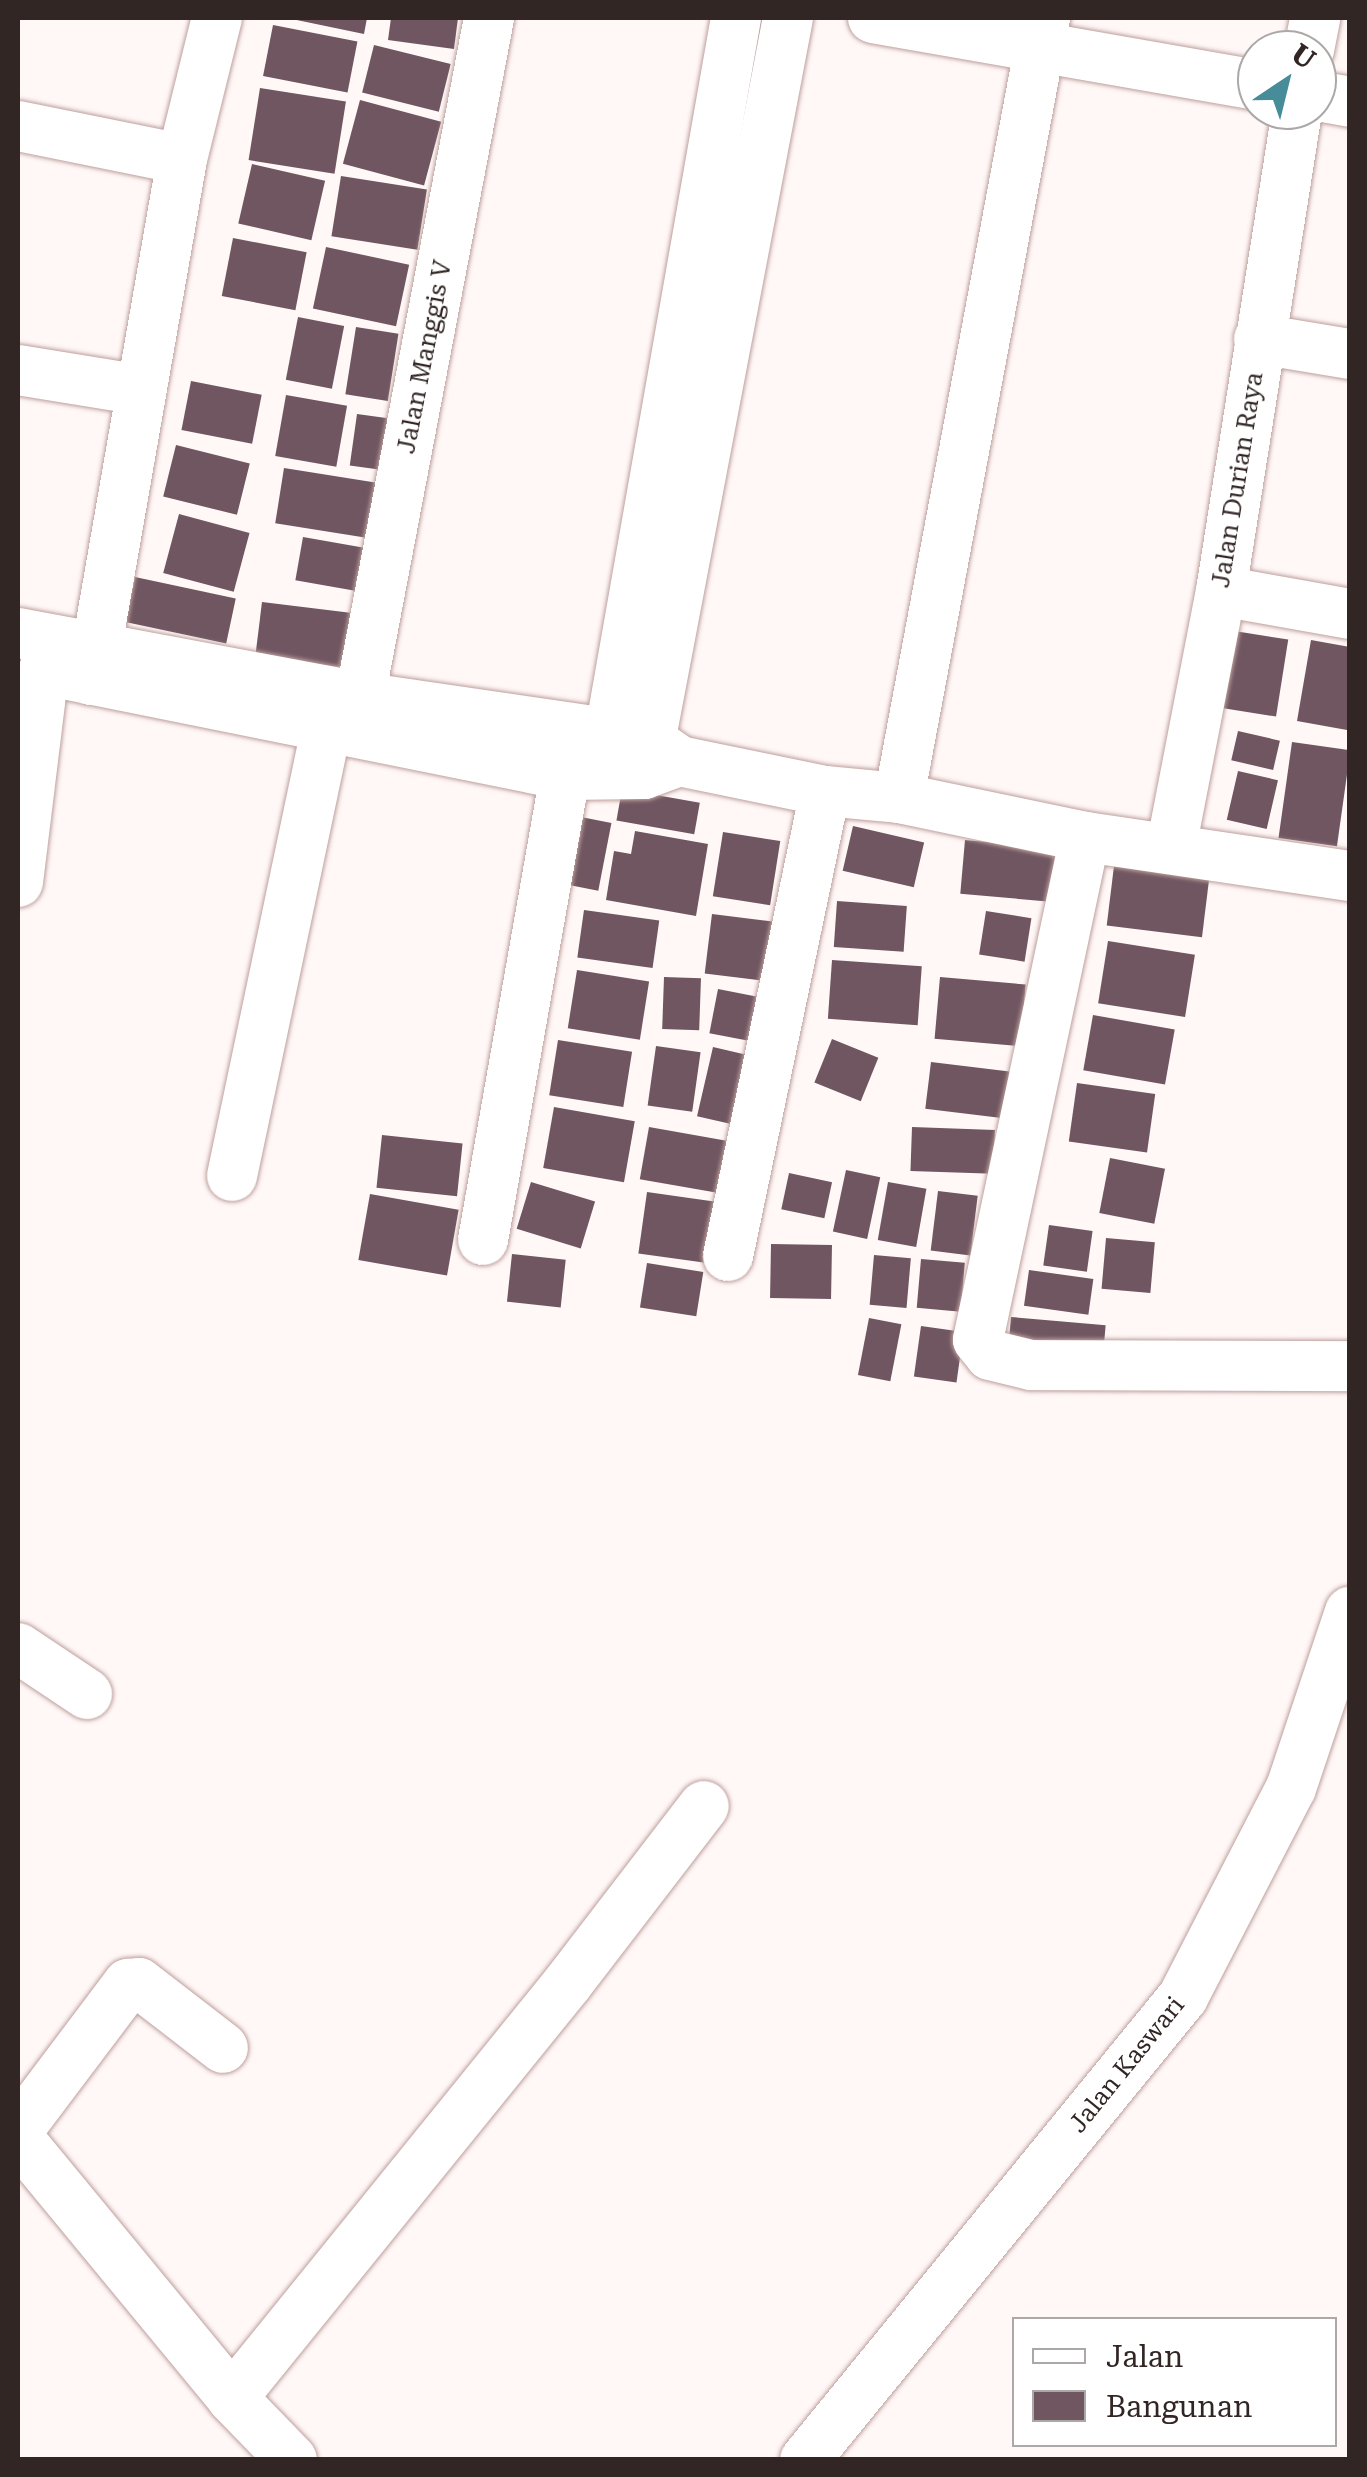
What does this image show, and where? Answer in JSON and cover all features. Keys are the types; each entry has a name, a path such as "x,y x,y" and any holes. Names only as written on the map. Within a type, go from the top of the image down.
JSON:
{"street":[{"path":"18,882 53,656 142,390 182,159 217,18"},
{"name":"Jalan Manggis V","path":"232,1176 343,713 489,18"},
{"path":"730,189 736,18"},
{"path":"483,1240 624,759 730,189 788,18"},
{"path":"874,18 1042,31 1237,80"},
{"path":"899,798 1042,31"},
{"path":"18,126 182,159"},
{"name":"Jalan Durian Raya","path":"1170,848 1221,591 1294,130"},
{"path":"1259,339 1350,354"},
{"path":"18,370 142,390"},
{"path":"1221,591 1350,614"},
{"path":"53,656 343,713 825,791 899,798 1085,837 1350,876"},
{"path":"728,1256 825,791"},
{"path":"1085,837 978,1340 990,1355 1031,1364 1350,1366"},
{"name":"Jalan Kaswari","path":"806,2460 1183,1998 1291,1788 1350,1612"},
{"path":"18,1648 88,1694"},
{"path":"232,2398 568,1983 704,1806"},
{"path":"18,2130 134,1982 223,2048"},
{"path":"18,2138 232,2398 292,2460"}],"building":[{"path":"287,18 367,18 364,34"},
{"path":"391,18 458,18 454,49 388,40"},
{"path":"273,25 357,41 347,92 263,76"},
{"path":"374,45 451,64 439,112 362,93"},
{"path":"260,88 346,102 335,174 249,160"},
{"path":"360,100 441,122 424,185 343,164"},
{"path":"252,164 325,181 311,240 238,223"},
{"path":"341,176 427,190 417,250 331,236"},
{"path":"233,238 307,252 295,310 222,296"},
{"path":"326,247 409,265 396,326 313,309"},
{"path":"298,317 344,326 332,389 286,380"},
{"path":"356,327 398,334 388,401 345,394"},
{"path":"191,381 262,395 252,444 181,430"},
{"path":"286,395 347,406 336,467 275,456"},
{"path":"357,414 392,419 384,470 350,465"},
{"path":"176,445 250,463 237,515 163,496"},
{"path":"284,468 380,483 371,538 275,523"},
{"path":"179,514 250,533 234,592 163,573"},
{"path":"303,537 364,548 356,591 295,580"},
{"path":"135,577 236,598 226,643 125,622"},
{"path":"262,602 362,614 356,669 255,657"},
{"path":"1228,630 1288,640 1276,717 1216,707"},
{"path":"1311,640 1350,647 1347,730 1297,721"},
{"path":"1238,731 1280,741 1273,770 1231,760"},
{"path":"1292,742 1350,750 1337,846 1279,838"},
{"path":"1238,771 1278,780 1267,829 1227,820"},
{"path":"622,789 700,803 694,834 616,821"},
{"path":"581,817 611,823 598,891 568,885"},
{"path":"853,826 924,842 914,887 843,871"},
{"path":"635,831 708,844 696,916 606,900 614,851 631,854"},
{"path":"723,832 780,841 770,905 713,896"},
{"path":"965,840 1058,848 1053,902 960,894"},
{"path":"1114,866 1209,878 1202,937 1107,926"},
{"path":"837,901 907,906 904,952 834,947"},
{"path":"584,910 659,921 653,968 577,958"},
{"path":"986,911 1031,918 1025,962 979,954"},
{"path":"712,914 776,922 768,981 705,974"},
{"path":"1108,941 1195,955 1185,1017 1098,1003"},
{"path":"832,960 922,966 918,1025 828,1019"},
{"path":"577,970 649,981 640,1040 568,1028"},
{"path":"664,977 701,978 699,1030 662,1029"},
{"path":"940,977 1026,984 1020,1046 935,1039"},
{"path":"718,989 761,997 753,1042 709,1033"},
{"path":"1093,1015 1175,1029 1165,1085 1083,1070"},
{"path":"832,1039 878,1058 861,1101 814,1083"},
{"path":"558,1040 632,1052 623,1107 549,1095"},
{"path":"656,1046 701,1052 692,1112 648,1105"},
{"path":"713,1047 756,1057 740,1126 697,1116"},
{"path":"931,1062 1011,1072 1006,1119 925,1109"},
{"path":"1077,1083 1155,1094 1147,1152 1069,1141"},
{"path":"554,1107 635,1121 624,1182 543,1168"},
{"path":"649,1127 731,1141 722,1194 640,1179"},
{"path":"912,1127 995,1130 993,1174 910,1171"},
{"path":"382,1135 463,1143 457,1196 376,1188"},
{"path":"1110,1158 1165,1169 1154,1224 1099,1213"},
{"path":"846,1170 880,1177 867,1239 833,1232"},
{"path":"789,1173 832,1182 824,1218 781,1209"},
{"path":"531,1182 595,1202 581,1248 517,1229"},
{"path":"888,1182 926,1189 916,1247 878,1240"},
{"path":"938,1191 978,1196 970,1255 931,1251"},
{"path":"647,1192 719,1202 711,1264 638,1253"},
{"path":"370,1194 459,1210 447,1276 358,1260"},
{"path":"1049,1225 1093,1231 1087,1272 1043,1266"},
{"path":"1106,1238 1155,1242 1150,1293 1102,1289"},
{"path":"771,1244 832,1245 831,1299 770,1298"},
{"path":"512,1254 566,1260 561,1307 507,1302"},
{"path":"874,1255 911,1258 907,1308 870,1305"},
{"path":"921,1259 965,1263 961,1312 917,1308"},
{"path":"647,1263 703,1272 696,1316 640,1307"},
{"path":"1029,1270 1093,1279 1088,1315 1024,1306"},
{"path":"1011,1317 1106,1325 1103,1356 1008,1348"},
{"path":"869,1318 901,1324 890,1381 858,1375"},
{"path":"921,1326 964,1332 956,1382 914,1377"}]}
